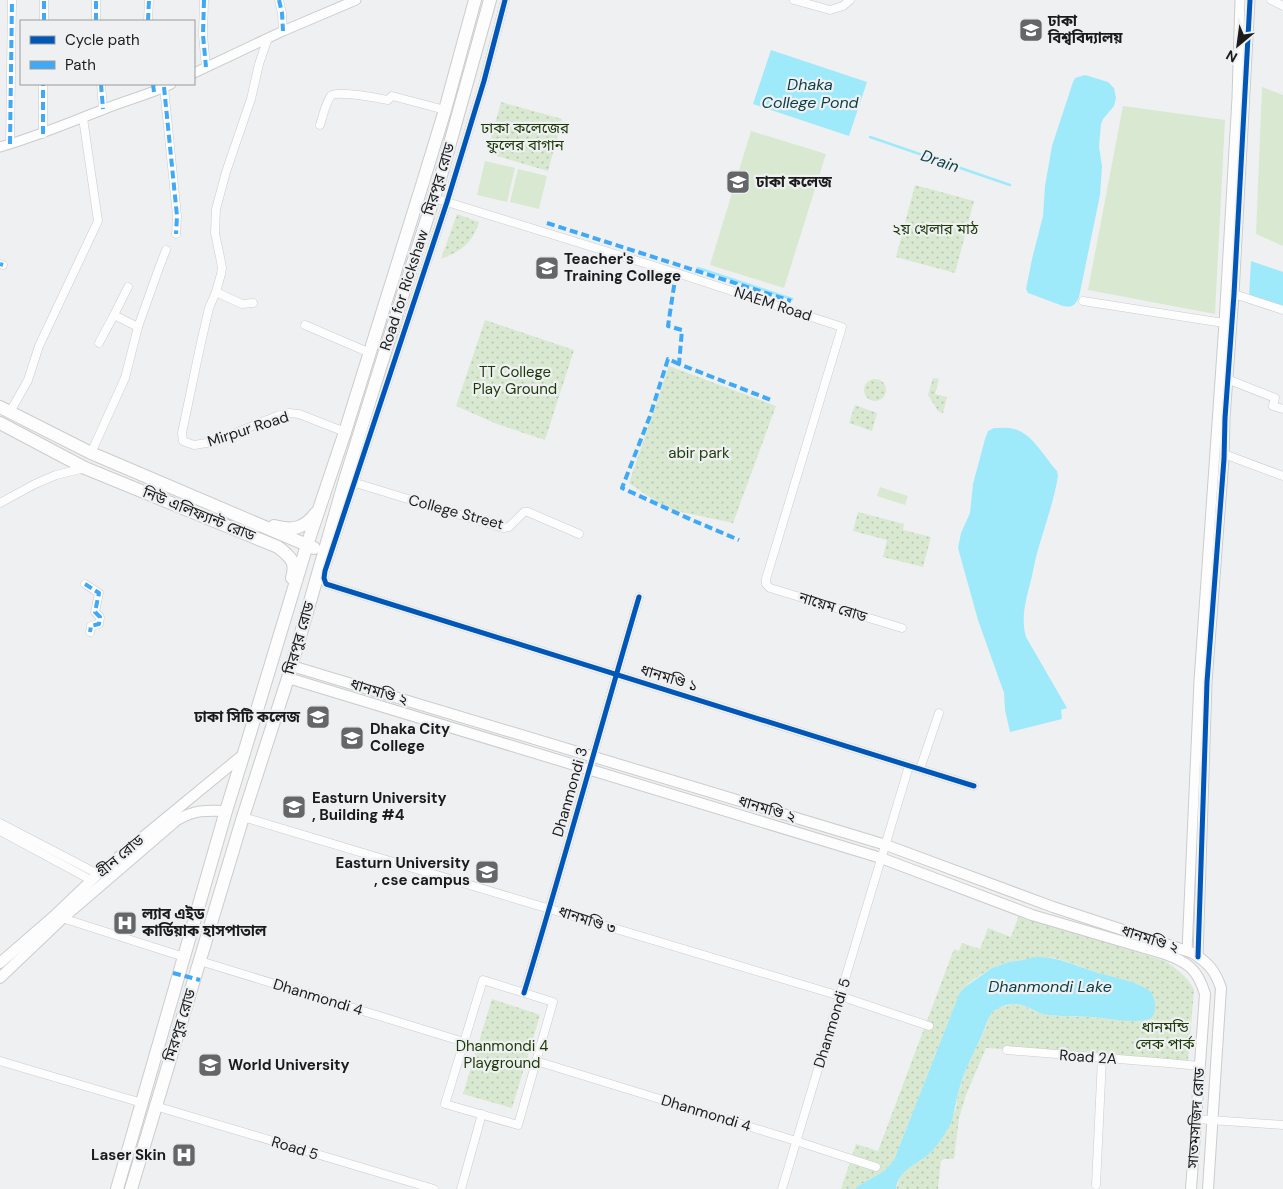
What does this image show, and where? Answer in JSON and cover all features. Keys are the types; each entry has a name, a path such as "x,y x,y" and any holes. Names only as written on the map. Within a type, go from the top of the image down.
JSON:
{"highway":[{"name":"মিরপুর রোড","path":"117,1189 226,811 307,545 345,432 445,110 475,0"},
{"name":"মিরপুর রোড","path":"131,1189 243,816 290,672 324,552 349,482 403,294 434,198 490,0"},
{"path":"419,194 434,198"},
{"name":"নিউ এলিফ্যান্ট রোড","path":"5,410 91,453 324,552"},
{"name":"নিউ এলিফ্যান্ট রোড","path":"1,425 85,468 278,547 293,562 295,569 269,654 269,671"},
{"path":"243,518 288,529 306,524 319,508"},
{"path":"226,811 243,816"}],"main road":[{"name":"ধানমণ্ডি ২","path":"290,672 593,756 886,845 1053,908 1187,951 1210,966 1221,988"},
{"name":"ধানমণ্ডি ২","path":"290,672 589,769 882,858 1032,915 1165,954 1188,964 1197,975 1203,988"},
{"name":"গ্রীন রোড","path":"0,978 95,877 244,754"},
{"name":"গ্রীন রোড","path":"0,963 177,820 199,811 226,811"},
{"path":"1187,951 1188,964"},
{"path":"1188,964 1198,957"},
{"name":"সাতমসজিদ রোড","path":"1191,1189 1202,1019 1205,1003 1203,988"},
{"name":"সাতমসজিদ রোড","path":"1208,1189 1221,988"}],"street":[{"path":"10,144 12,0"},
{"path":"44,0 44,20"},
{"path":"96,0 96,20"},
{"path":"148,20 149,0"},
{"path":"204,0 202,35 206,67"},
{"path":"279,0 283,31"},
{"path":"195,72 283,31 356,0"},
{"name":"Road for Rickshaw","path":"328,586 324,578 325,571 349,482 447,202 484,81 505,0"},
{"path":"794,0 830,10 842,6 850,0"},
{"path":"1203,681 1224,454 1221,422 1228,379 1228,324 1234,294 1240,0"},
{"path":"1187,951 1203,681 1250,0"},
{"path":"1271,0 1283,6"},
{"path":"253,303 242,304 216,292 222,268 215,233 216,209 268,38"},
{"path":"43,85 43,134"},
{"path":"101,85 103,109"},
{"path":"0,147 43,134 153,88 168,85 177,216 176,234"},
{"path":"320,125 329,99 332,95 338,94 369,96 388,100 392,96 445,110"},
{"path":"5,410 28,380 40,346 98,222 83,118"},
{"path":"434,198 447,202"},
{"name":"NAEM Road","path":"447,202 683,275 842,327 766,584"},
{"path":"91,453 126,378 138,327 166,250"},
{"path":"100,343 128,287"},
{"name":"Mirpur Road","path":"216,292 209,308 182,433 184,441 194,445 213,442 288,413 299,414 345,432"},
{"path":"1234,294 1283,310"},
{"path":"1083,301 1228,324"},
{"path":"114,315 138,327"},
{"path":"305,325 370,353"},
{"path":"1228,379 1275,398 1273,406 1283,409"},
{"path":"1224,454 1283,476"},
{"path":"0,503 56,475 85,468"},
{"name":"College Street","path":"349,482 503,528 510,527 524,512 528,512 579,534"},
{"path":"85,584 99,594 94,612 100,617 99,624 91,626 90,632"},
{"name":"নায়েম রোড","path":"766,584 770,588 902,628"},
{"name":"ধানমণ্ডি ১","path":"328,586 974,786"},
{"name":"Dhanmondi 3","path":"524,993 639,597"},
{"path":"920,769 939,713"},
{"path":"882,858 908,766"},
{"path":"1198,957 1199,770"},
{"name":"ধানমণ্ডি ৩","path":"243,816 396,864 550,908 840,996 929,1026"},
{"path":"0,823 95,877"},
{"path":"0,831 95,877"},
{"name":"Dhanmondi 5","path":"782,1189 882,858"},
{"path":"58,917 184,957"},
{"name":"Dhanmondi 4","path":"200,961 464,1042"},
{"path":"483,980 524,993 553,1002 518,1125 445,1104 483,980"},
{"name":"Road 2A","path":"1007,1050 1199,1066"},
{"path":"1096,1185 1102,1058"},
{"path":"0,1061 142,1103"},
{"name":"Dhanmondi 4","path":"536,1061 876,1167"},
{"name":"Road 5","path":"156,1106 434,1189"},
{"path":"461,1189 482,1114"},
{"path":"1196,1119 1283,1125"}],"green space":[{"path":"1262,87 1283,95 1283,246 1256,234"},
{"name":"ঢাকা কলেজের ফুলের বাগান","path":"501,102 562,119 548,171 487,153"},
{"path":"1123,106 1225,120 1215,314 1088,290"},
{"path":"751,131 826,154 784,288 710,265"},
{"path":"485,161 515,168 507,202 477,195"},
{"path":"518,169 547,176 539,209 510,202"},
{"name":"২য় খেলার মাঠ","path":"915,185 974,201 955,273 896,257"},
{"path":"457,214 479,222 473,236 465,246 441,259"},
{"name":"TT College Play Ground","path":"485,320 574,350 545,440 497,424 456,406"},
{"name":"abir park","path":"669,366 776,406 733,523 667,509 629,483"},
{"path":"933,378 939,379 935,394 947,397 943,413 938,411 928,395"},
{"path":"875,379 883,382 886,390 883,398 875,401 867,398 864,390 867,382"},
{"path":"855,405 877,413 872,431 849,423"},
{"path":"880,487 908,496 905,505 877,496"},
{"path":"858,512 904,524 903,530 931,537 923,567 883,557 887,540 853,531"},
{"name":"ধানমন্ডি লেক পার্ক","path":"1019,915 1165,961 1178,970 1189,981 1194,990 1188,1061 986,1048 966,1095 959,1118 954,1159 944,1159 941,1161 938,1189 896,1189 900,1177 906,1170 931,1152 956,1109 958,1094 968,1063 983,1034 990,1015 996,1008 1014,1004 1057,1016 1137,1021 1149,1019 1153,1009 1152,994 1143,987 1054,958 1042,957 1002,964 975,978 960,992 894,1160 884,1171 855,1189 841,1189 856,1144 878,1151 954,949 959,951 962,943 980,949 988,928 1011,937"},
{"name":"Dhanmondi 4 Playground","path":"492,999 540,1015 512,1108 463,1094"}],"water":[{"name":"Dhaka College Pond","path":"771,50 867,82 849,136 753,104"},
{"path":"1085,75 1108,82 1114,88 1116,98 1114,106 1101,124 1099,147 1102,166 1100,195 1079,297 1073,305 1066,307 1028,293 1026,289 1043,216 1045,186 1052,146 1073,82 1075,78"},
{"path":"1251,261 1283,272 1283,308 1249,297"},
{"path":"994,428 1012,428 1027,436 1057,471 1058,476 1026,599 1024,629 1026,637 1067,708 1061,710 1062,719 1010,732 1005,710 1004,693 978,620 958,548 961,533 970,513 973,484 985,439 988,431"},
{"name":"Dhanmondi Lake","path":"1035,957 1058,959 1141,986 1153,996 1155,1006 1153,1015 1149,1019 1129,1021 1049,1015 1019,1004 999,1008 988,1019 968,1064 951,1123 936,1147 901,1176 896,1189 855,1189 884,1171 894,1160 960,992 992,968 1008,962"}],"waterway":[{"name":"Drain","path":"870,137 1010,185"},
{"path":"698,268 792,299"}],"marked path":[{"path":"10,144 12,0"},
{"path":"44,0 44,20"},
{"path":"96,0 96,20"},
{"path":"148,20 149,0"},
{"path":"204,0 203,35 206,67"},
{"path":"279,0 283,31"},
{"path":"43,85 43,134"},
{"path":"101,85 103,109"},
{"path":"153,85 154,92"},
{"path":"164,87 177,216 176,234"},
{"path":"547,223 791,301"},
{"path":"676,273 668,326 682,330 679,364 771,400"},
{"path":"679,364 668,359 650,416 622,488 739,540"},
{"path":"85,584 99,593 95,612 100,617 99,624 91,626 90,632"},
{"path":"173,973 200,980"}],"cycle path":[{"path":"505,0 484,81 447,202 325,571 324,578 326,584 974,786"},
{"path":"1198,957 1207,682 1224,459 1250,0"},
{"path":"524,993 639,597"}],"place":[{"name":"ঢাকা বিশ্ববিদ্যালয়","path":"1031,30"},
{"name":"ঢাকা কলেজ","path":"738,182"},
{"name":"Teacher's Training College","path":"547,268"},
{"name":"ঢাকা সিটি কলেজ","path":"318,717"},
{"name":"Dhaka City College","path":"352,738"},
{"name":"Easturn University , Building #4","path":"294,807"},
{"name":"Easturn University , cse campus","path":"487,872"},
{"name":"ল্যাব এইড কার্ডিয়াক হাসপাতাল","path":"125,923"},
{"name":"World University","path":"210,1065"},
{"name":"Laser Skin","path":"184,1155"}]}
